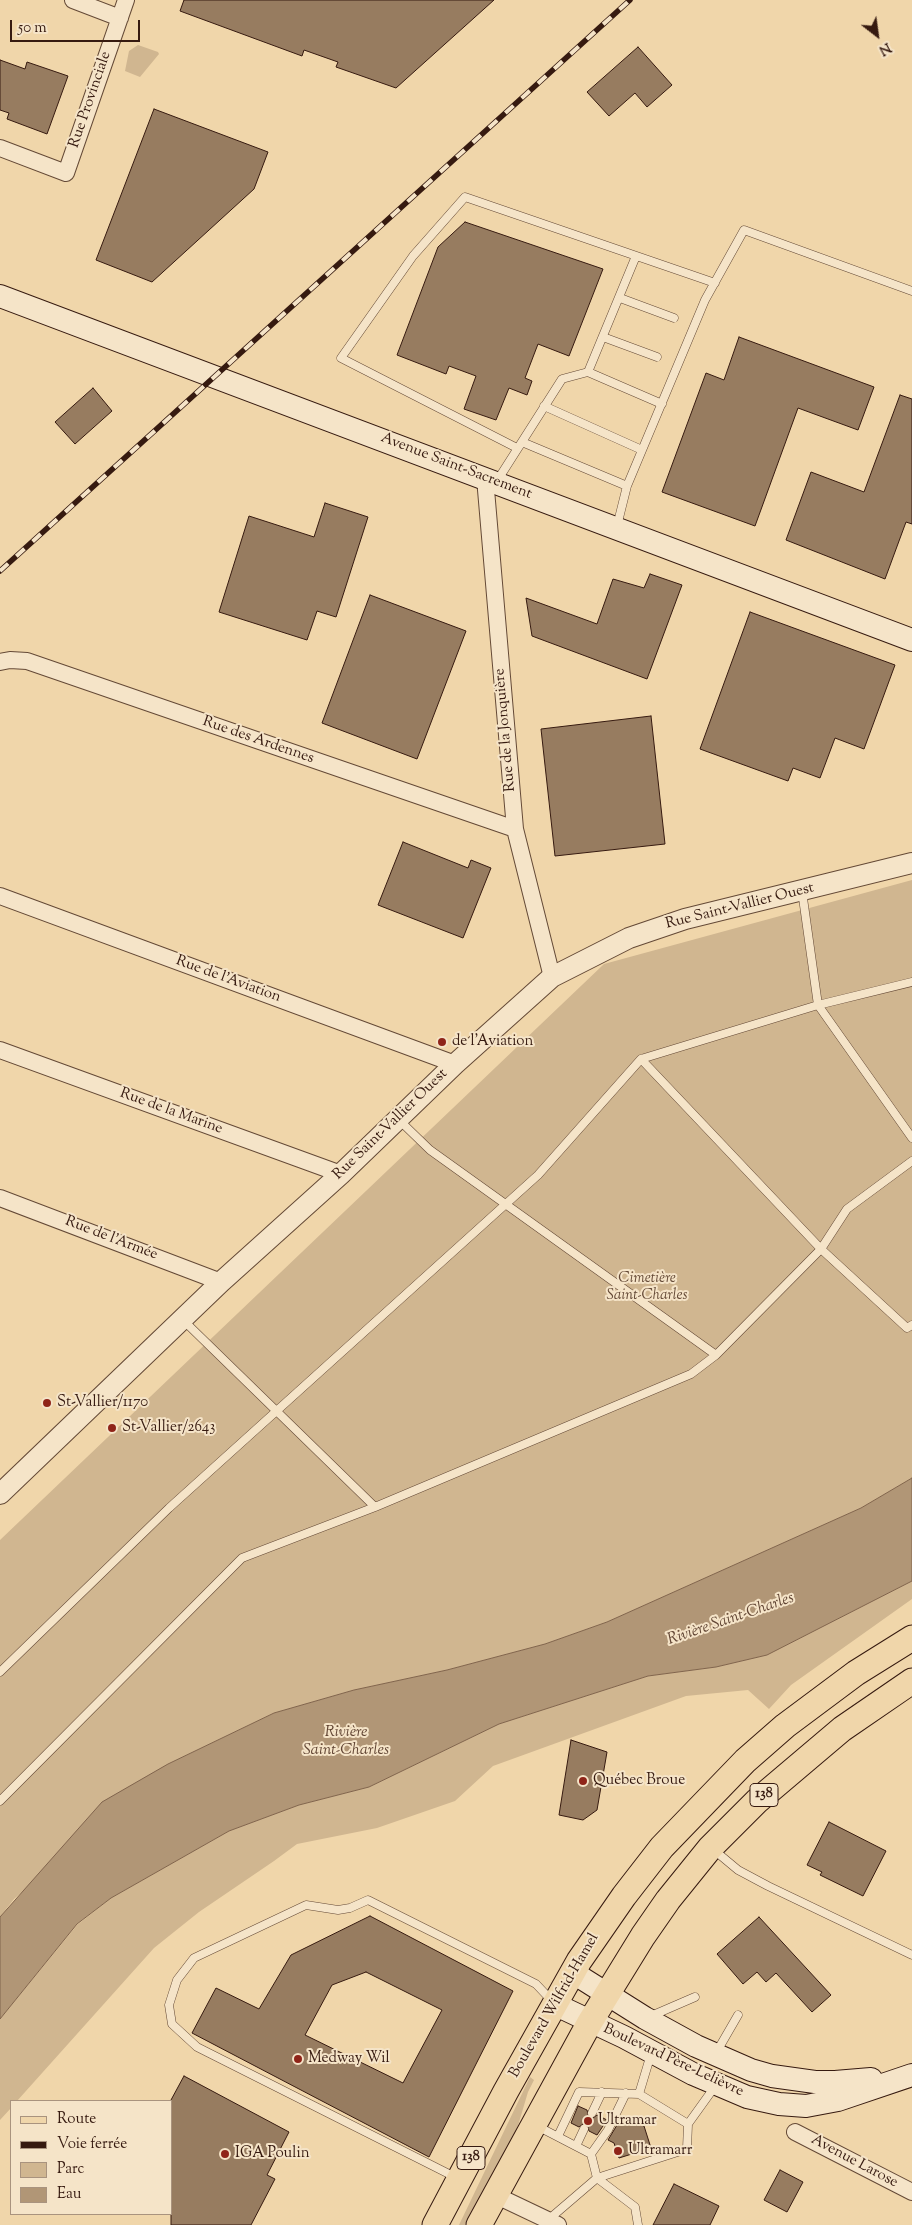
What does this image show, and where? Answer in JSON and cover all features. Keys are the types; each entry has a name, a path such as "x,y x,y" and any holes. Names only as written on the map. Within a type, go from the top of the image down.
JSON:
{"main road":[{"name":"Avenue Saint-Sacrement","path":"0,296 912,640"},
{"name":"Boulevard Wilfrid-Hamel","path":"435,2225 572,1972 624,1896 662,1846 745,1761 826,1695 912,1638"},
{"name":"138","path":"479,2225 590,2022 643,1936 668,1900 710,1848 757,1801 798,1764 842,1729 912,1681"},
{"name":"Boulevard Père-Lelièvre","path":"572,1972 645,2018 715,2055 751,2070 772,2076 815,2082 845,2082 912,2074"},
{"name":"Boulevard Père-Lelièvre","path":"554,2004 716,2084 747,2097 779,2104 806,2106 838,2100 912,2074"}],"street":[{"path":"72,0 120,18"},
{"name":"Rue Provinciale","path":"0,148 66,172 126,0"},
{"name":"Rue de la Jonquière","path":"490,480 515,829 552,977"},
{"name":"Rue des Ardennes","path":"0,662 10,660 27,661 515,829"},
{"name":"Rue Saint-Vallier Ouest","path":"0,1494 221,1282 341,1174 456,1064 552,977 629,938 685,919 912,863"},
{"name":"Rue de l'Aviation","path":"0,896 456,1064"},
{"name":"Rue de la Marine","path":"0,1050 341,1174"},
{"name":"Rue de l'Armée","path":"0,1198 221,1282"},
{"name":"Avenue Larose","path":"795,2132 912,2192"},
{"path":"495,2195 553,2223"}],"lane":[{"path":"627,486 519,445 341,358 413,256 465,197 715,283"},
{"path":"617,528 627,486 705,300 744,230 912,291"},
{"path":"588,372 636,256"},
{"path":"620,298 674,318"},
{"path":"603,337 657,357"},
{"path":"490,480 519,445 562,378 588,372 662,404"},
{"path":"544,406 642,450"},
{"path":"802,891 818,1005 912,1138"},
{"path":"0,1672 169,1508 508,1204 538,1175 642,1059 818,1005 912,982"},
{"path":"642,1059 821,1249 907,1328 912,1325"},
{"path":"398,1120 430,1150 508,1204 716,1355"},
{"path":"0,1800 242,1558 375,1507 692,1374 716,1355 821,1249 847,1209 912,1160"},
{"path":"182,1319 375,1507"},
{"path":"710,1848 738,1870 768,1886 912,1955"},
{"path":"459,2179 197,2047 172,2024 169,2005 177,1980 194,1958 306,1905 338,1910 350,1908 368,1900 536,1984 554,2004"},
{"path":"645,2018 695,1997"},
{"path":"715,2055 738,2015"},
{"path":"639,2094 652,2052"},
{"path":"553,2223 597,2178 687,2149 688,2124 716,2084"},
{"path":"558,2136 579,2092 639,2094 688,2124"},
{"path":"592,2113 602,2092"},
{"path":"591,2154 608,2130 626,2093"},
{"path":"534,2125 591,2154 597,2178 635,2207 638,2225"},
{"path":"576,2146 584,2129"}],"green space":[{"path":"138,45 159,54 140,77 125,71 129,51"},
{"name":"Cimetière Saint-Charles","path":"912,880 912,1478 861,1508 607,1622 545,1644 447,1670 354,1690 274,1713 168,1764 14,1899 0,1917 0,1540 604,964"},
{"path":"912,1581 912,1599 791,1685 769,1709 748,1690 686,1696 493,1766 455,1801 377,1828 297,1844 199,1912 154,1948 18,2100 10,2100 10,2109 0,2120 0,2019 77,1925 111,1898 229,1831 299,1805 369,1787 499,1724 648,1676 716,1667 767,1655"},
{"path":"530,2077 534,2080 528,2092 517,2129 465,2225 459,2225"}],"water":[{"name":"Rivière Saint-Charles","path":"912,1478 912,1581 767,1655 716,1667 648,1676 499,1724 369,1787 299,1805 229,1831 111,1898 77,1924 0,2019 0,1917 102,1802 168,1764 274,1713 354,1690 447,1670 545,1644 607,1622 861,1508"}],"building":[{"path":"184,0 494,0 396,88 336,67 338,62 304,50 302,56 180,11"},
{"path":"638,47 672,85 647,107 635,93 609,116 587,92"},
{"path":"0,60 25,69 27,62 68,76 47,134 7,119 9,113 0,110"},
{"path":"154,109 268,152 254,189 152,282 96,260"},
{"path":"465,222 603,269 569,356 538,344 525,378 532,381 527,395 509,388 496,420 464,409 476,376 449,366 446,374 397,355 438,247"},
{"path":"739,337 874,387 858,430 798,408 755,526 662,492 706,373 724,380"},
{"path":"93,388 112,411 75,444 55,422"},
{"path":"900,395 912,399 912,524 906,522 885,579 786,540 811,472 864,492"},
{"path":"325,503 368,517 336,617 317,611 307,640 219,612 249,516 314,537"},
{"path":"650,574 682,585 647,679 532,636 526,598 597,624 613,579 644,588"},
{"path":"370,595 466,631 417,759 322,723"},
{"path":"750,612 895,665 864,749 835,738 820,778 793,768 788,781 700,749"},
{"path":"651,716 665,844 555,856 541,729"},
{"path":"403,842 468,868 471,860 491,868 463,938 378,905"},
{"name":"Québec Broue","path":"571,1740 607,1752 597,1810 583,1820 559,1815"},
{"path":"829,1822 886,1851 863,1896 820,1875 822,1872 807,1865"},
{"name":"Medway Wil","path":"370,1916 513,1991 429,2157 192,2033 216,1988 259,2009 291,1955","holes":["366,1972 442,2010 403,2083 305,2035 332,1985"]},
{"path":"759,1917 831,1995 812,2012 776,1973 766,1982 757,1972 743,1984 717,1954"},
{"name":"IGA Poulin","path":"184,2076 289,2132 267,2175 275,2179 251,2225 171,2225 171,2100"},
{"name":"Ultramar","path":"578,2106 587,2110 589,2118 597,2115 607,2120 597,2135 589,2131 587,2124 579,2127 571,2123"},
{"path":"632,2121 644,2126 651,2148 619,2158 614,2143 608,2140 617,2125"},
{"path":"780,2170 803,2182 787,2212 764,2200"},
{"path":"674,2184 719,2206 710,2225 653,2225"}],"railway":[{"path":"0,571 630,0"}],"place":[{"name":"de l'Aviation","path":"442,1042"},
{"name":"St-Vallier/1170","path":"47,1403"},
{"name":"St-Vallier/2643","path":"112,1428"},
{"name":"Québec Broue","path":"583,1781"},
{"name":"Medway Wil","path":"298,2059"},
{"name":"Ultramar","path":"588,2121"},
{"name":"Ultramarr","path":"618,2151"},
{"name":"IGA Poulin","path":"225,2154"}]}
